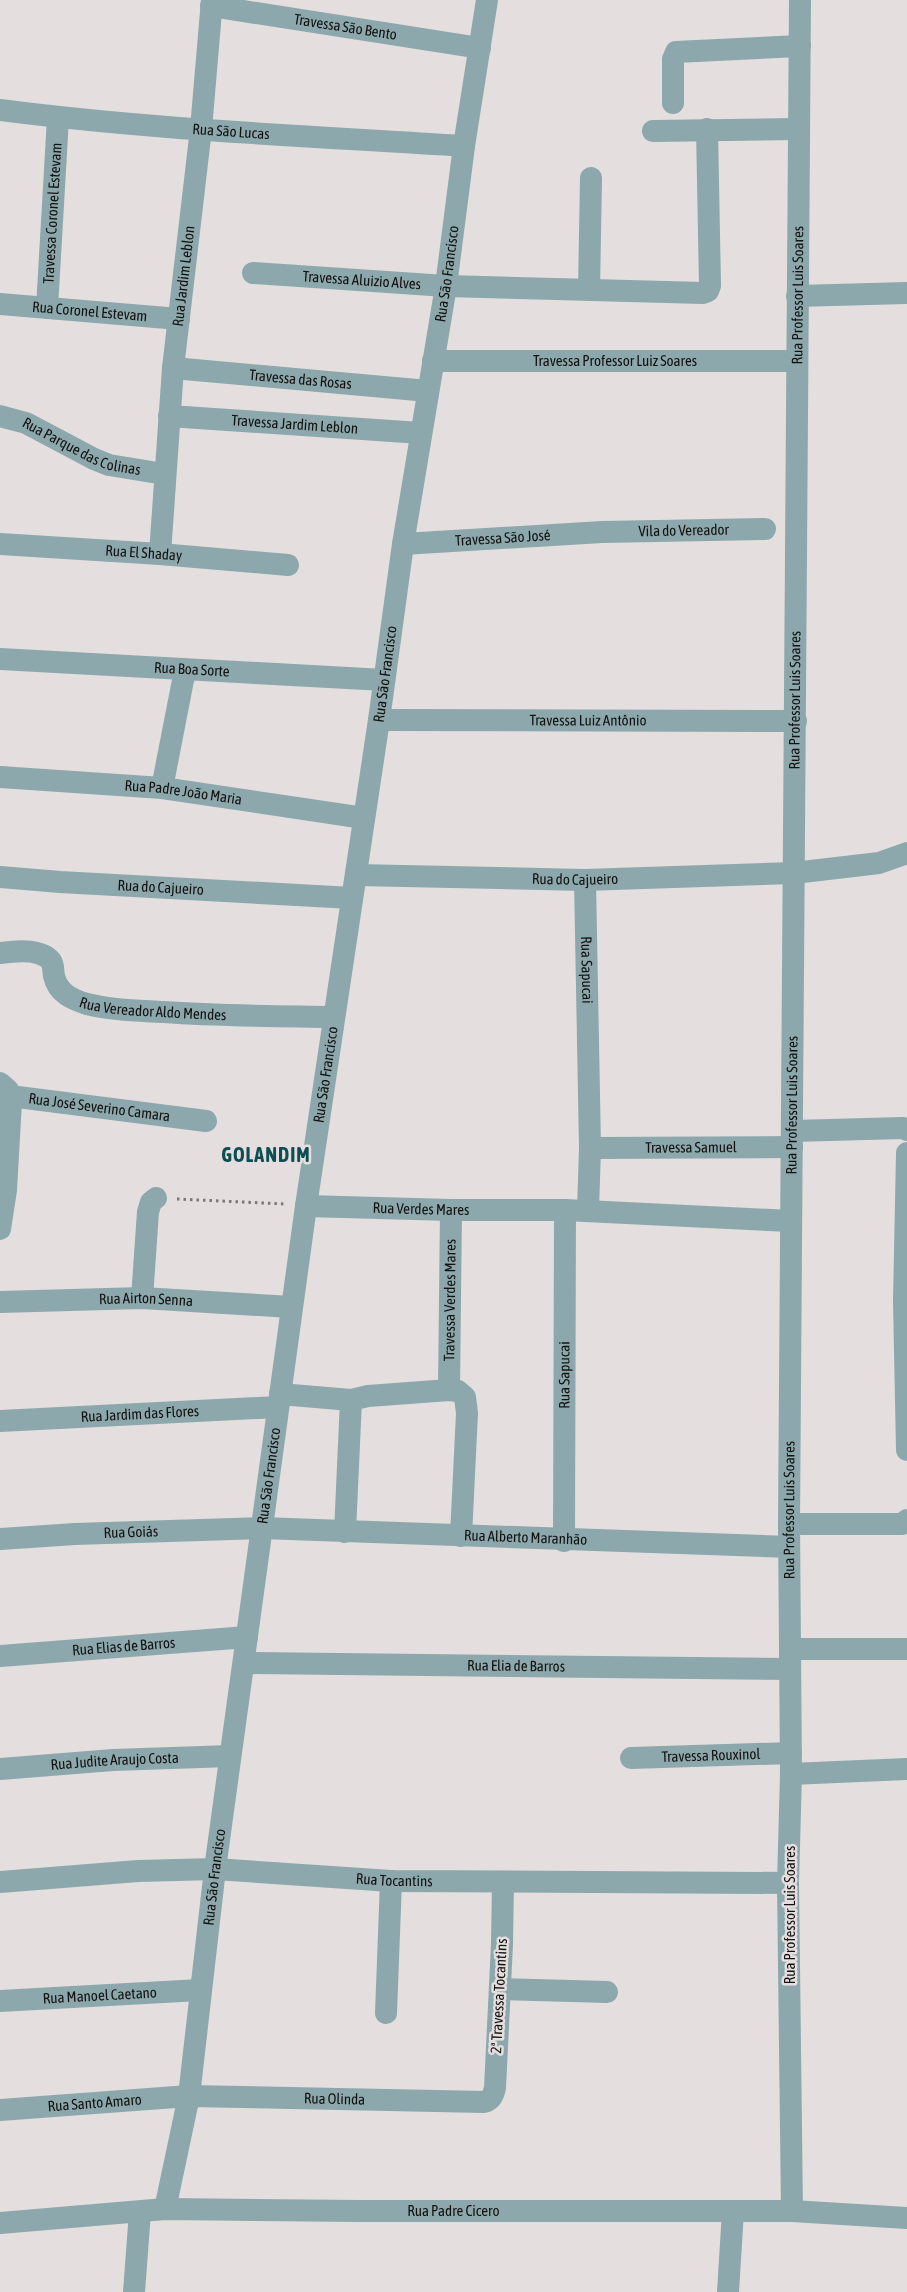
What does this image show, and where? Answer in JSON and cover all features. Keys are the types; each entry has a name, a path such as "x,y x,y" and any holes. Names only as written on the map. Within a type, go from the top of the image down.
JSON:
{"street":[{"name":"Rua São Francisco","path":"165,2209 189,2096 214,1870 248,1637 291,1307 379,720 403,544 446,286 464,146 487,0"},
{"name":"Rua Professor Luis Soares","path":"792,2211 788,1883 791,1764 789,1659 790,1220 796,721 800,0"},
{"name":"Travessa São Bento","path":"212,3 480,48"},
{"name":"Rua Jardim Leblon","path":"160,554 164,474 173,368 201,129 212,3"},
{"path":"673,103 673,58 676,52 800,46"},
{"name":"Rua São Lucas","path":"0,110 58,118 464,146"},
{"name":"Travessa Coronel Estevam","path":"47,308 58,118"},
{"name":"Travessa Aluizio Alves","path":"254,273 446,286 698,294 708,291 710,286 707,129"},
{"path":"653,131 799,129"},
{"path":"589,290 591,178"},
{"path":"797,296 907,293"},
{"name":"Rua Coronel Estevam","path":"0,304 179,319"},
{"name":"Travessa Professor Luiz Soares","path":"433,361 797,361"},
{"name":"Travessa das Rosas","path":"173,368 428,391"},
{"name":"Rua Parque das Colinas","path":"0,416 26,423 109,465 164,474"},
{"name":"Travessa Jardim Leblon","path":"169,416 421,433"},
{"name":"Vila do Vereador","path":"602,532 765,529"},
{"name":"Travessa São José","path":"403,544 602,532"},
{"name":"Rua El Shaday","path":"0,544 160,554 288,565"},
{"name":"Rua Boa Sorte","path":"0,659 384,680"},
{"path":"162,788 185,670"},
{"name":"Travessa Luiz Antônio","path":"379,720 796,721"},
{"name":"Rua Padre João Maria","path":"0,777 162,788 364,818"},
{"name":"Rua do Cajueiro","path":"356,876 585,880 794,873 879,863 907,853"},
{"name":"Rua do Cajueiro","path":"0,877 69,883 352,898"},
{"name":"Rua Sapucai","path":"585,880 590,1148 588,1211"},
{"name":"Rua Vereador Aldo Mendes","path":"0,953 30,952 44,956 53,965 57,984 63,993 76,1001 90,1004 125,1010 179,1014 334,1017"},
{"path":"0,1229 3,1190 5,1090"},
{"name":"Rua José Severino Camara","path":"5,1090 206,1121"},
{"name":"Travessa Samuel","path":"590,1148 792,1139 903,1128 907,1130"},
{"path":"907,1153 904,1301 907,1450"},
{"path":"142,1298 148,1212 151,1202 156,1198"},
{"name":"Rua Verdes Mares","path":"306,1206 451,1210 565,1210 790,1220"},
{"name":"Travessa Verdes Mares","path":"449,1390 451,1210"},
{"name":"Rua Sapucai","path":"564,1541 565,1210"},
{"name":"Rua Airton Senna","path":"0,1302 142,1298 291,1307"},
{"path":"449,1390 458,1391 465,1396 467,1413 461,1536"},
{"name":"Rua Jardim das Flores","path":"0,1421 279,1401 351,1400 368,1396 449,1390"},
{"path":"345,1532 351,1400"},
{"path":"789,1524 902,1524 907,1520"},
{"name":"Rua Alberto Maranhão","path":"262,1528 564,1541 789,1547"},
{"name":"Rua Goiás","path":"0,1540 75,1534 262,1528"},
{"name":"Rua Elias de Barros","path":"0,1656 248,1637"},
{"name":"Rua Elia de Barros","path":"244,1663 789,1659 907,1649"},
{"name":"Rua Judite Araujo Costa","path":"0,1769 113,1760 230,1756"},
{"name":"Travessa Rouxinol","path":"630,1758 907,1769"},
{"name":"Rua Tocantins","path":"0,1882 138,1871 214,1870 391,1881 788,1883"},
{"path":"386,2013 391,1881"},
{"name":"2ª Travessa Tocantins","path":"481,2102 490,2099 495,2088 503,1882"},
{"path":"500,1989 607,1992"},
{"name":"Rua Manoel Caetano","path":"0,2001 200,1990"},
{"name":"Rua Olinda","path":"189,2096 481,2102"},
{"name":"Rua Santo Amaro","path":"0,2110 189,2096"},
{"name":"Rua Padre Cicero","path":"0,2223 165,2209 360,2212 792,2211 907,2218"},
{"path":"728,2292 733,2211"},
{"path":"134,2292 140,2212"}],"path":[{"path":"156,1198 306,1206"}],"district":[{"name":"GOLANDIM","path":"266,1155"}]}
